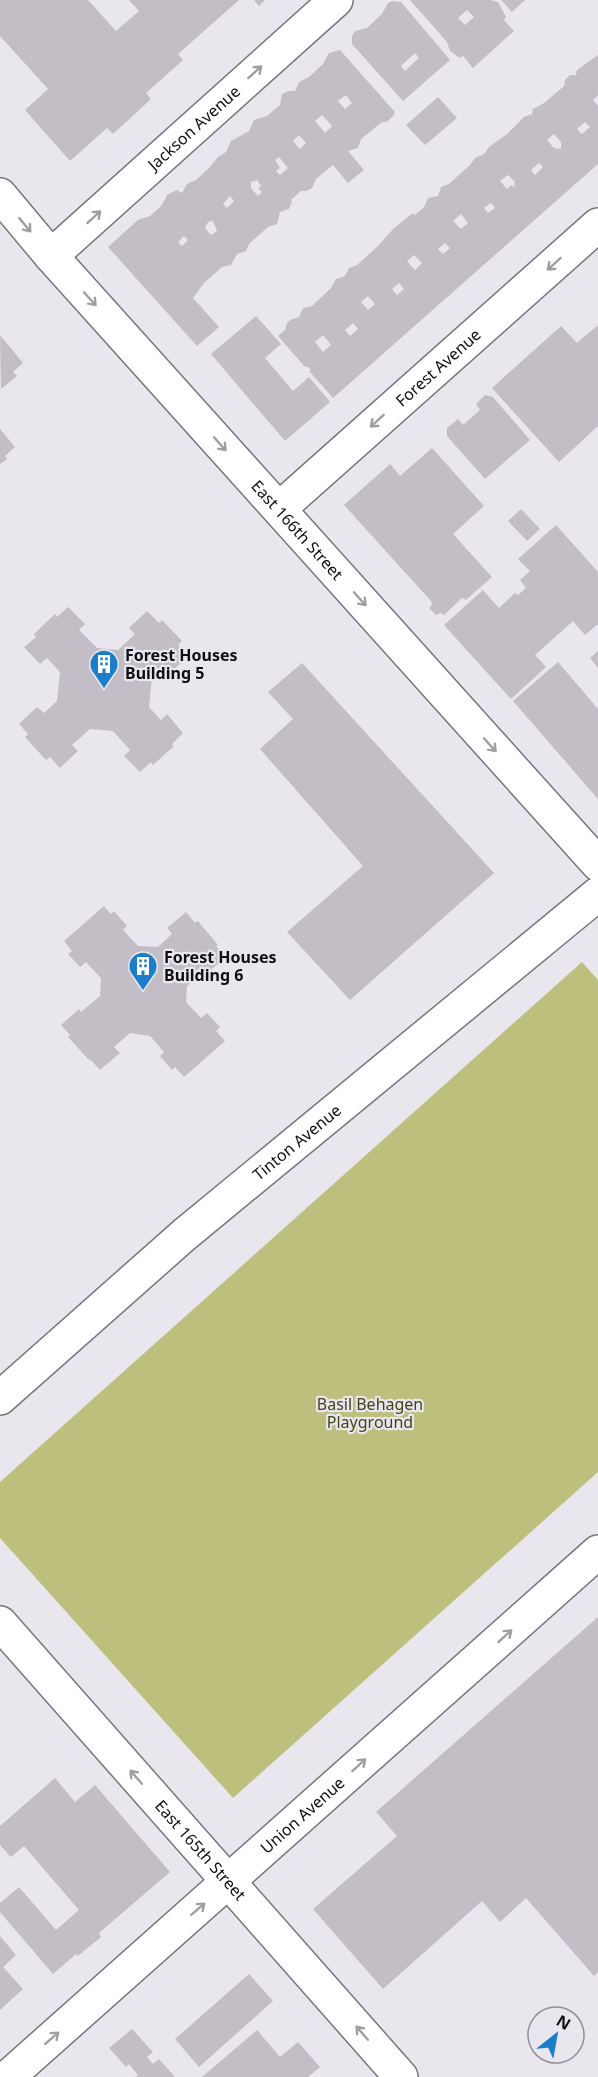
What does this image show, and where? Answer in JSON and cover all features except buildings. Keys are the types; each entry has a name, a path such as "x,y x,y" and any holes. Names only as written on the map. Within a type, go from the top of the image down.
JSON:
{"street":[{"name":"Jackson Avenue","path":"51,255 336,0"},
{"name":"East 166th Street","path":"0,195 51,255 598,864"},
{"name":"Forest Avenue","path":"279,509 598,225"},
{"name":"Tinton Avenue","path":"0,1398 184,1235 598,894"},
{"name":"Union Avenue","path":"8,2077 598,1552"},
{"name":"East 165th Street","path":"0,1623 401,2077"}],"green space":[{"name":"Basil Behagen Playground","path":"582,962 598,980 598,1472 233,1798 0,1538 0,1482"}],"place":[{"name":"Forest Houses Building 5","path":"104,690"},
{"name":"Forest Houses Building 6","path":"143,992"}]}
